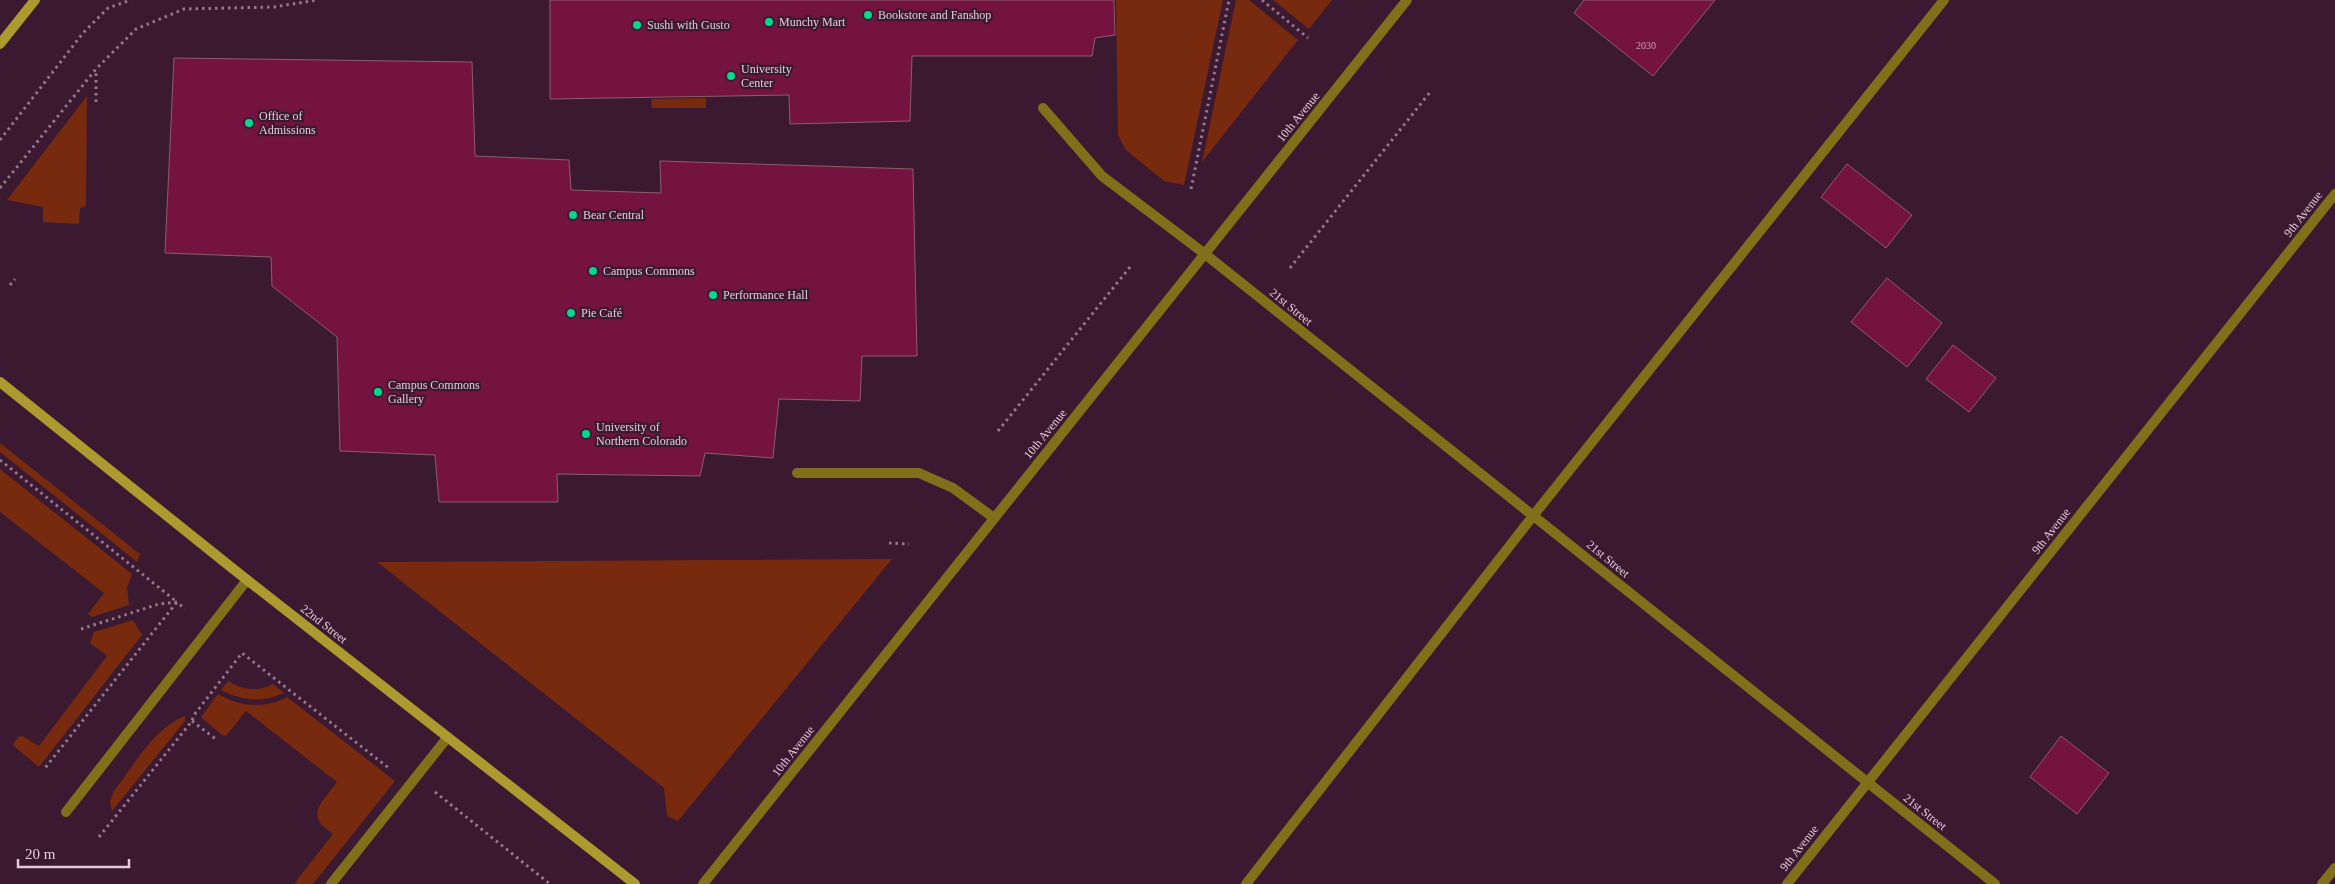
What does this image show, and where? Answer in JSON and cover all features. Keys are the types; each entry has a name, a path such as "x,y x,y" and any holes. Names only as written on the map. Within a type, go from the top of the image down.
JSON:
{"street":[{"path":"0,44 35,0"},
{"name":"10th Avenue","path":"703,884 1407,0"},
{"path":"1246,884 1534,516 1944,0"},
{"name":"21st Street","path":"1043,108 1102,176 1205,254 1995,884"},
{"name":"9th Avenue","path":"1787,884 2335,194"},
{"name":"22nd Street","path":"0,382 247,580 634,884"},
{"path":"797,473 919,473 953,488 994,518"},
{"path":"66,812 247,580"},
{"path":"331,884 447,738"},
{"path":"2322,884 2335,868"}],"path":[{"path":"0,140 83,34 108,8 131,0"},
{"path":"0,188 96,69 136,29 184,9 274,7 317,0"},
{"path":"1192,189 1229,0"},
{"path":"1262,0 1308,38"},
{"path":"96,69 96,102"},
{"path":"1290,268 1432,91"},
{"path":"998,431 1130,268"},
{"path":"10,285 15,279"},
{"path":"0,460 185,609"},
{"path":"889,542 909,544"},
{"path":"81,629 159,604 176,602"},
{"path":"45,768 176,602"},
{"path":"99,837 192,721 194,715 242,653 410,785"},
{"path":"192,721 217,740"},
{"path":"433,790 550,884"}],"shaded area":[{"path":"1116,0 1223,0 1184,185 1164,181 1126,150 1118,135"},
{"path":"1236,0 1249,0 1298,40 1202,162"},
{"path":"1273,0 1332,0 1309,29"},
{"path":"87,96 86,206 80,208 79,224 43,222 43,207 7,200"},
{"path":"706,98 706,108 652,108 651,99"},
{"path":"0,443 140,554 137,562 0,452"},
{"path":"0,469 132,574 127,588 129,605 92,617 88,614 104,593 0,512"},
{"path":"892,559 678,821 667,816 664,788 377,562"},
{"path":"133,620 142,635 39,767 13,745 18,737 22,736 39,746 107,656 90,643 94,632"},
{"path":"228,681 250,689 268,687 273,684 284,693 260,699 237,697 221,690"},
{"path":"218,694 235,702 252,705 279,701 287,697 395,781 313,884 294,884 333,834 321,824 317,813 322,802 337,782 246,711 226,736 222,735 201,717"},
{"path":"185,716 185,721 112,811 110,801 114,791 145,748 164,729"}],"building":[{"name":"University Center","path":"550,0 1114,0 1115,35 1095,38 1092,56 912,56 910,121 790,124 789,95 550,99"},
{"path":"1584,0 1715,0 1653,76 1574,13"},
{"name":"Campus Commons","path":"174,58 472,62 475,156 569,160 571,190 661,193 660,161 913,169 917,356 862,356 860,401 779,399 773,458 705,453 700,476 557,474 558,502 439,502 435,455 340,451 337,337 272,286 271,257 165,253"},
{"path":"1847,164 1912,215 1886,248 1821,197"},
{"path":"1887,278 1942,323 1907,367 1851,322"},
{"path":"1953,345 1996,378 1969,412 1926,379"},
{"path":"2061,736 2109,773 2077,814 2030,777"}],"place":[{"name":"Bookstore and Fanshop","path":"868,15"},
{"name":"Munchy Mart","path":"769,22"},
{"name":"Sushi with Gusto","path":"637,25"},
{"name":"University Center","path":"731,76"},
{"name":"Office of Admissions","path":"249,123"},
{"name":"Bear Central","path":"573,215"},
{"name":"Campus Commons","path":"593,271"},
{"name":"Performance Hall","path":"713,295"},
{"name":"Pie Café","path":"571,313"},
{"name":"Campus Commons Gallery","path":"378,392"},
{"name":"University of Northern Colorado","path":"586,434"}]}
